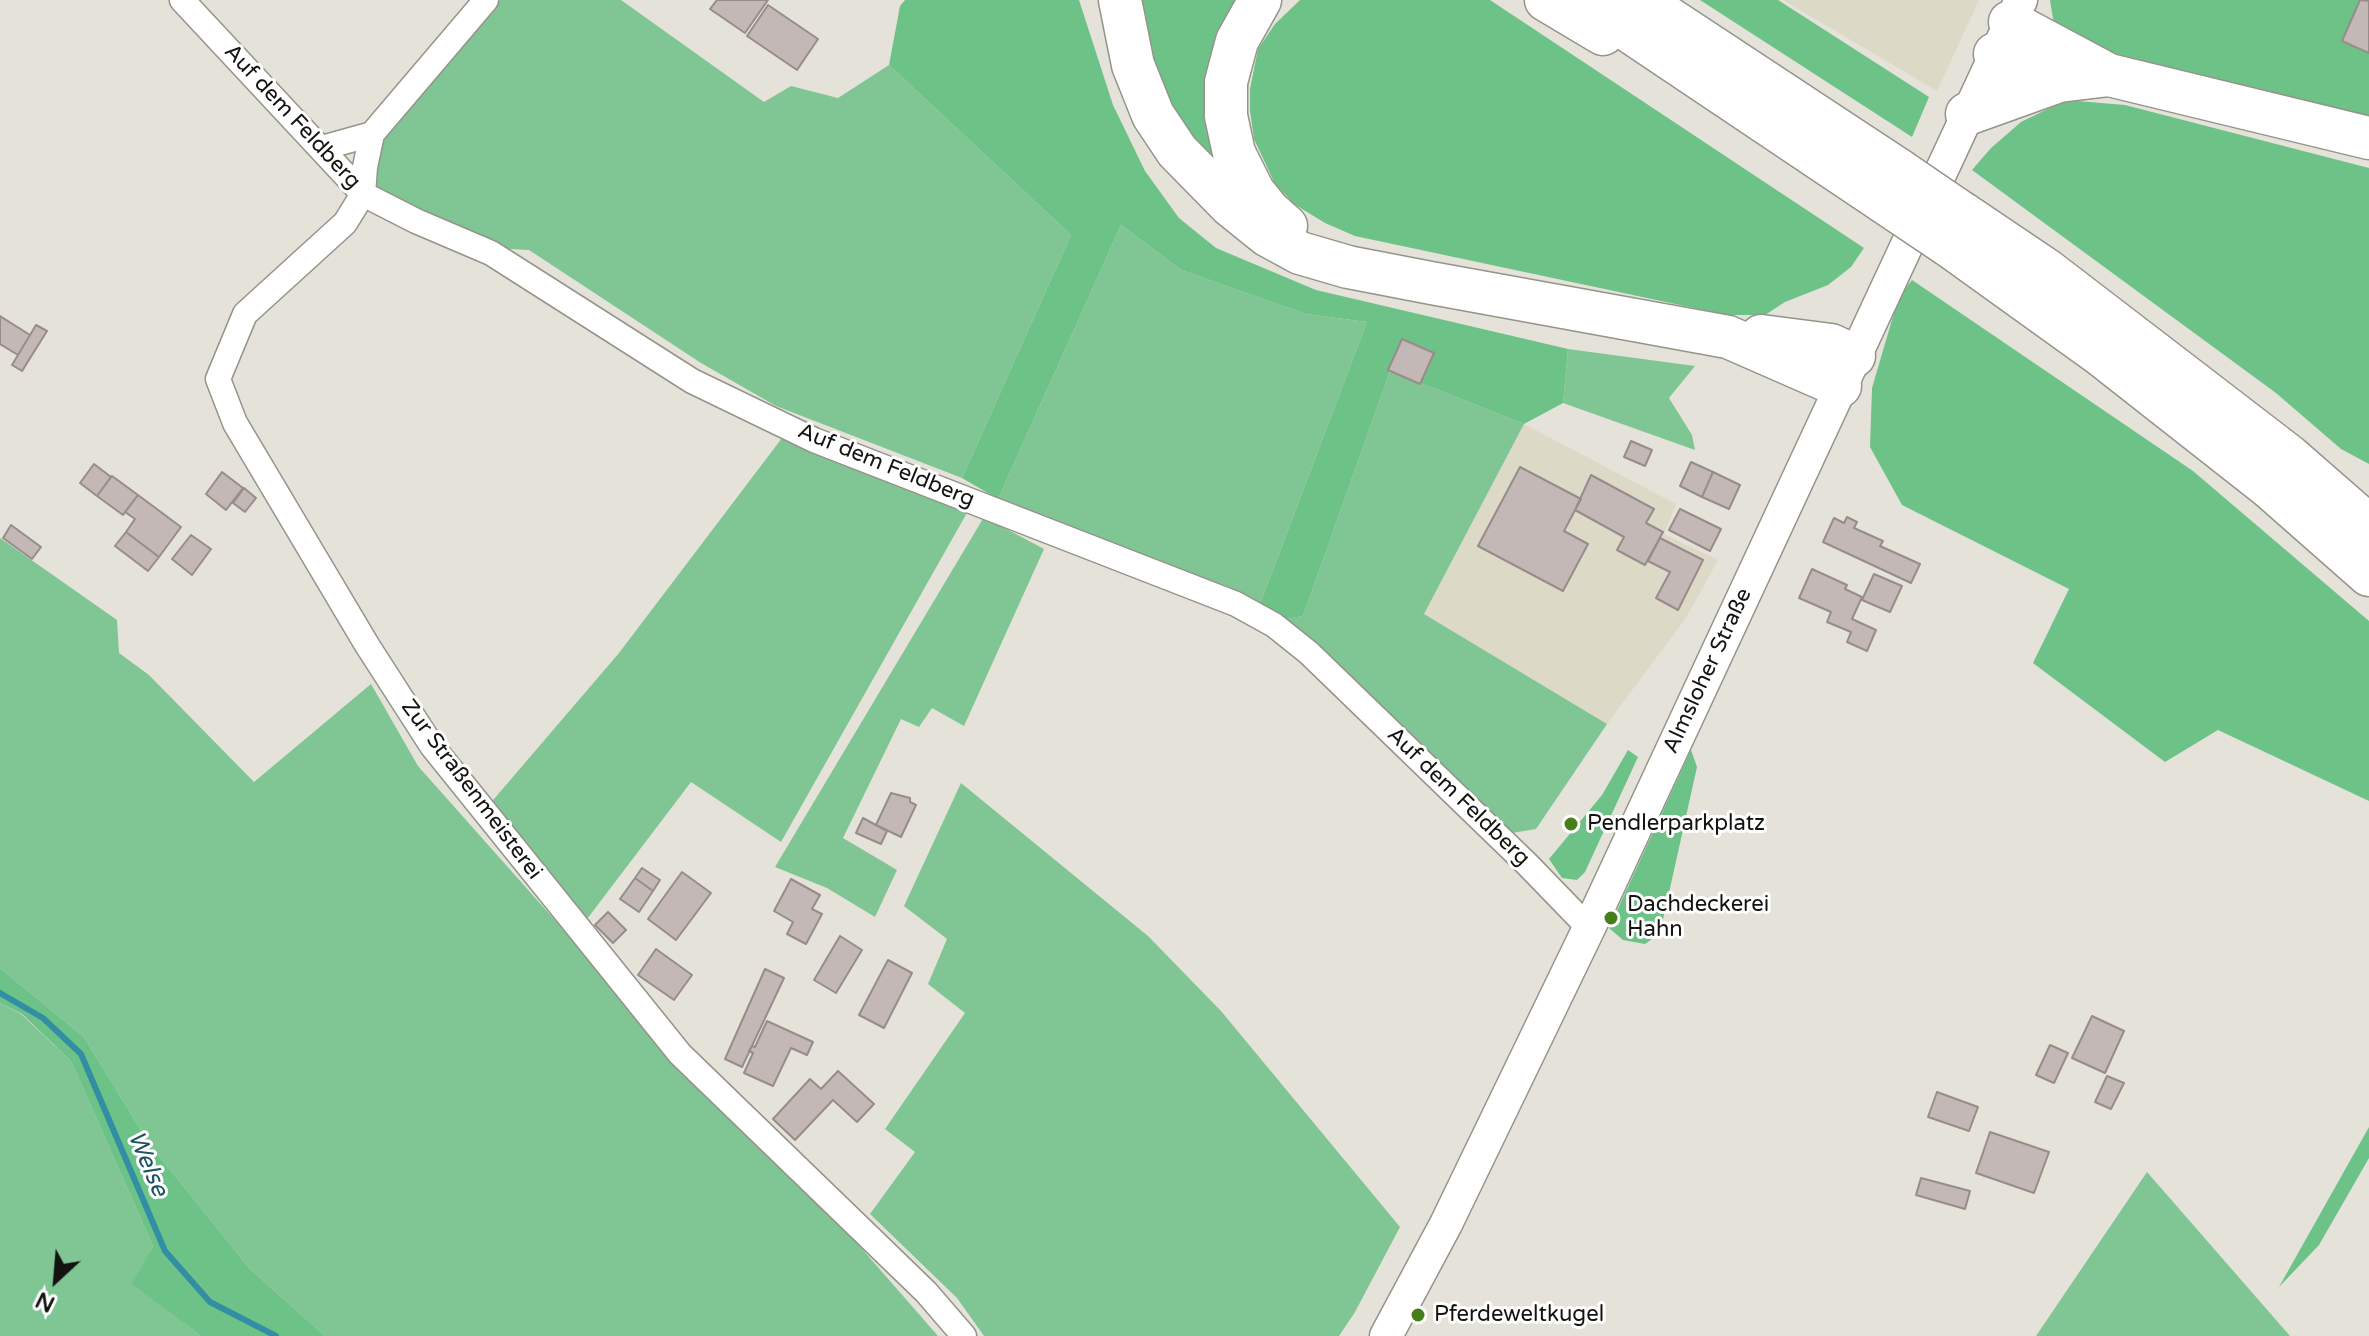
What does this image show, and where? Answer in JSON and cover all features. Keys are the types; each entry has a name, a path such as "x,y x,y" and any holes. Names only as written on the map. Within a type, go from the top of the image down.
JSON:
{"highway":[{"path":"1120,0 1133,65 1153,115 1177,151 1205,183 1267,235 1300,253 1348,267 1728,337 1847,371"},
{"path":"1260,0 1237,41 1226,82 1226,116 1234,153 1253,191 1269,211 1287,227 1348,267"},
{"path":"1546,0 1599,34 1643,20"},
{"path":"1583,0 1643,20 1955,229 2101,355 2269,487 2369,575"},
{"path":"2009,25 2109,75 2369,138"},
{"path":"2009,25 2059,81"},
{"path":"1967,114 2059,81 2109,75"},
{"path":"1955,229 2048,271 2289,456 2369,526"},
{"path":"2194,383 2238,393 2316,454 2369,483"}],"street":[{"name":"Auf dem Feldberg","path":"182,0 363,194 491,253 692,381 814,440 1236,604 1274,625 1309,653 1589,928"},
{"name":"Zur Straßenmeisterei","path":"486,0 372,134 363,194 345,223 245,314 218,379 235,423 367,645 432,746 680,1054 926,1292 964,1336"},
{"name":"Almsloher Straße","path":"1386,1336 1446,1224 1589,928 2009,25"},
{"path":"322,148 372,134"}],"shaded area":[{"path":"1783,0 1979,0 1937,91"},
{"path":"1524,424 1676,504 1664,534 1718,560 1686,618 1607,724 1424,614"}],"green space":[{"path":"496,0 621,0 764,102 791,86 838,98 889,65 1071,235 962,478 776,406 701,363 529,250 493,248 376,191 372,172 384,130"},
{"path":"905,0 1079,0 1113,105 1145,171 1179,218 1216,248 1316,290 1568,349 1563,403 1524,424 1390,371 1303,616 1282,620 1260,604 1367,322 1306,314 1181,270 1121,225 998,499 962,478 1071,235 889,65 900,6"},
{"path":"1129,0 1240,0 1224,185 1165,110"},
{"path":"1300,0 1490,0 1864,248 1851,267 1828,285 1785,302 1765,315 1727,315 1355,236 1325,223 1294,204 1275,184 1254,139 1250,111 1250,89 1258,49 1275,24"},
{"path":"1700,0 1778,0 1929,97 1912,137"},
{"path":"2050,0 2369,0 2369,119 2115,57 2062,30 2053,19"},
{"path":"2066,100 2125,105 2369,168 2369,464 2341,449 2276,393 1972,170 1991,148 2021,122"},
{"path":"1121,225 1181,270 1306,314 1367,322 1260,604 1229,587 1054,525 998,499"},
{"path":"1912,280 2193,471 2369,621 2369,801 2218,730 2165,762 2033,663 2069,589 1902,505 1870,447 1872,388 1899,296"},
{"path":"1568,349 1695,366 1669,398 1692,435 1695,450 1563,403"},
{"path":"1390,371 1524,424 1424,614 1607,724 1536,829 1512,833 1282,620 1303,616"},
{"path":"782,438 968,511 781,842 691,782 584,923 488,806 619,653"},
{"path":"984,517 1044,549 964,726 932,708 919,727 901,719 843,838 897,870 875,917 827,888 775,867"},
{"path":"0,538 117,620 119,653 149,675 254,782 371,684 418,766 713,1098 801,1179 938,1336 325,1336 250,1269 150,1145 84,1037 0,968"},
{"path":"1628,750 1638,757 1585,872 1577,880 1562,878 1549,859 1602,795"},
{"path":"1691,750 1697,767 1660,933 1645,944 1623,940 1609,928"},
{"path":"961,783 1148,936 1221,1011 1400,1227 1339,1336 984,1336 957,1298 870,1214 915,1152 885,1129 965,1013 928,984 947,939 904,906"},
{"path":"0,968 84,1037 150,1145 250,1269 325,1336 201,1336 132,1284 153,1246 71,1061 22,1014 0,1003"},
{"path":"0,1003 21,1014 71,1061 153,1246 133,1284 201,1336 0,1336"},
{"path":"2369,1127 2369,1158 2319,1245 2279,1287"},
{"path":"2147,1172 2290,1336 2036,1336"}],"building":[{"path":"717,0 768,0 745,33 710,9"},
{"path":"2360,0 2369,1 2369,53 2342,41"},
{"path":"768,5 818,39 797,70 747,36"},
{"path":"0,316 30,335 18,355 0,344"},
{"path":"36,325 47,331 22,371 12,365"},
{"path":"1402,339 1434,353 1420,384 1388,370"},
{"path":"1631,441 1652,450 1645,466 1624,457"},
{"path":"1691,462 1713,472 1702,497 1680,486"},
{"path":"94,464 111,477 97,496 80,483"},
{"path":"1520,467 1581,499 1564,531 1588,544 1563,591 1478,546"},
{"path":"222,472 243,488 226,510 206,494"},
{"path":"1713,472 1740,485 1729,509 1702,497"},
{"path":"1591,475 1654,509 1646,523 1663,532 1645,565 1617,550 1624,537 1575,510"},
{"path":"112,476 138,495 123,515 97,496"},
{"path":"244,488 256,498 245,512 233,503"},
{"path":"138,495 181,527 159,557 126,532 135,519 125,512"},
{"path":"1680,509 1721,529 1710,551 1669,530"},
{"path":"1847,517 1857,522 1854,528 1883,541 1880,546 1920,564 1911,583 1823,542 1834,518 1844,523"},
{"path":"11,525 41,547 32,559 3,538"},
{"path":"126,532 159,557 148,571 115,546"},
{"path":"191,535 211,549 192,575 172,559"},
{"path":"1660,538 1703,560 1678,610 1656,598 1670,572 1648,561"},
{"path":"1812,569 1847,585 1845,589 1862,597 1852,619 1876,630 1867,651 1847,642 1851,632 1827,622 1831,612 1799,598"},
{"path":"1874,574 1902,586 1890,612 1862,600"},
{"path":"891,793 910,798 910,802 916,805 901,837 876,825"},
{"path":"863,818 887,831 881,844 856,833"},
{"path":"642,868 660,880 653,891 635,878"},
{"path":"682,872 711,893 676,940 648,919"},
{"path":"635,878 653,891 639,912 620,899"},
{"path":"791,879 820,895 812,909 822,914 806,944 787,934 793,922 774,911"},
{"path":"608,912 626,930 613,943 595,925"},
{"path":"840,936 862,950 836,993 814,980"},
{"path":"656,949 692,975 674,1000 638,975"},
{"path":"888,960 912,973 884,1028 859,1015"},
{"path":"765,969 784,978 742,1067 725,1059"},
{"path":"2092,1016 2124,1031 2105,1073 2072,1058"},
{"path":"767,1021 813,1042 807,1055 791,1048 773,1086 744,1073 753,1053 749,1051 752,1046 755,1047"},
{"path":"2050,1045 2068,1053 2054,1083 2036,1075"},
{"path":"838,1071 874,1104 857,1122 833,1100 795,1140 773,1119 810,1079 821,1089"},
{"path":"2107,1076 2124,1083 2111,1109 2095,1102"},
{"path":"1937,1092 1978,1107 1969,1131 1928,1117"},
{"path":"1990,1132 2049,1152 2034,1193 1976,1173"},
{"path":"1921,1178 1970,1191 1965,1209 1916,1195"}],"waterway":[{"name":"Welse","path":"0,993 43,1018 81,1054 165,1251 210,1302 276,1336"}],"place":[{"name":"Pendlerparkplatz","path":"1571,824"},
{"name":"Dachdeckerei Hahn","path":"1611,918"},
{"name":"Pferdeweltkugel","path":"1418,1315"}]}
